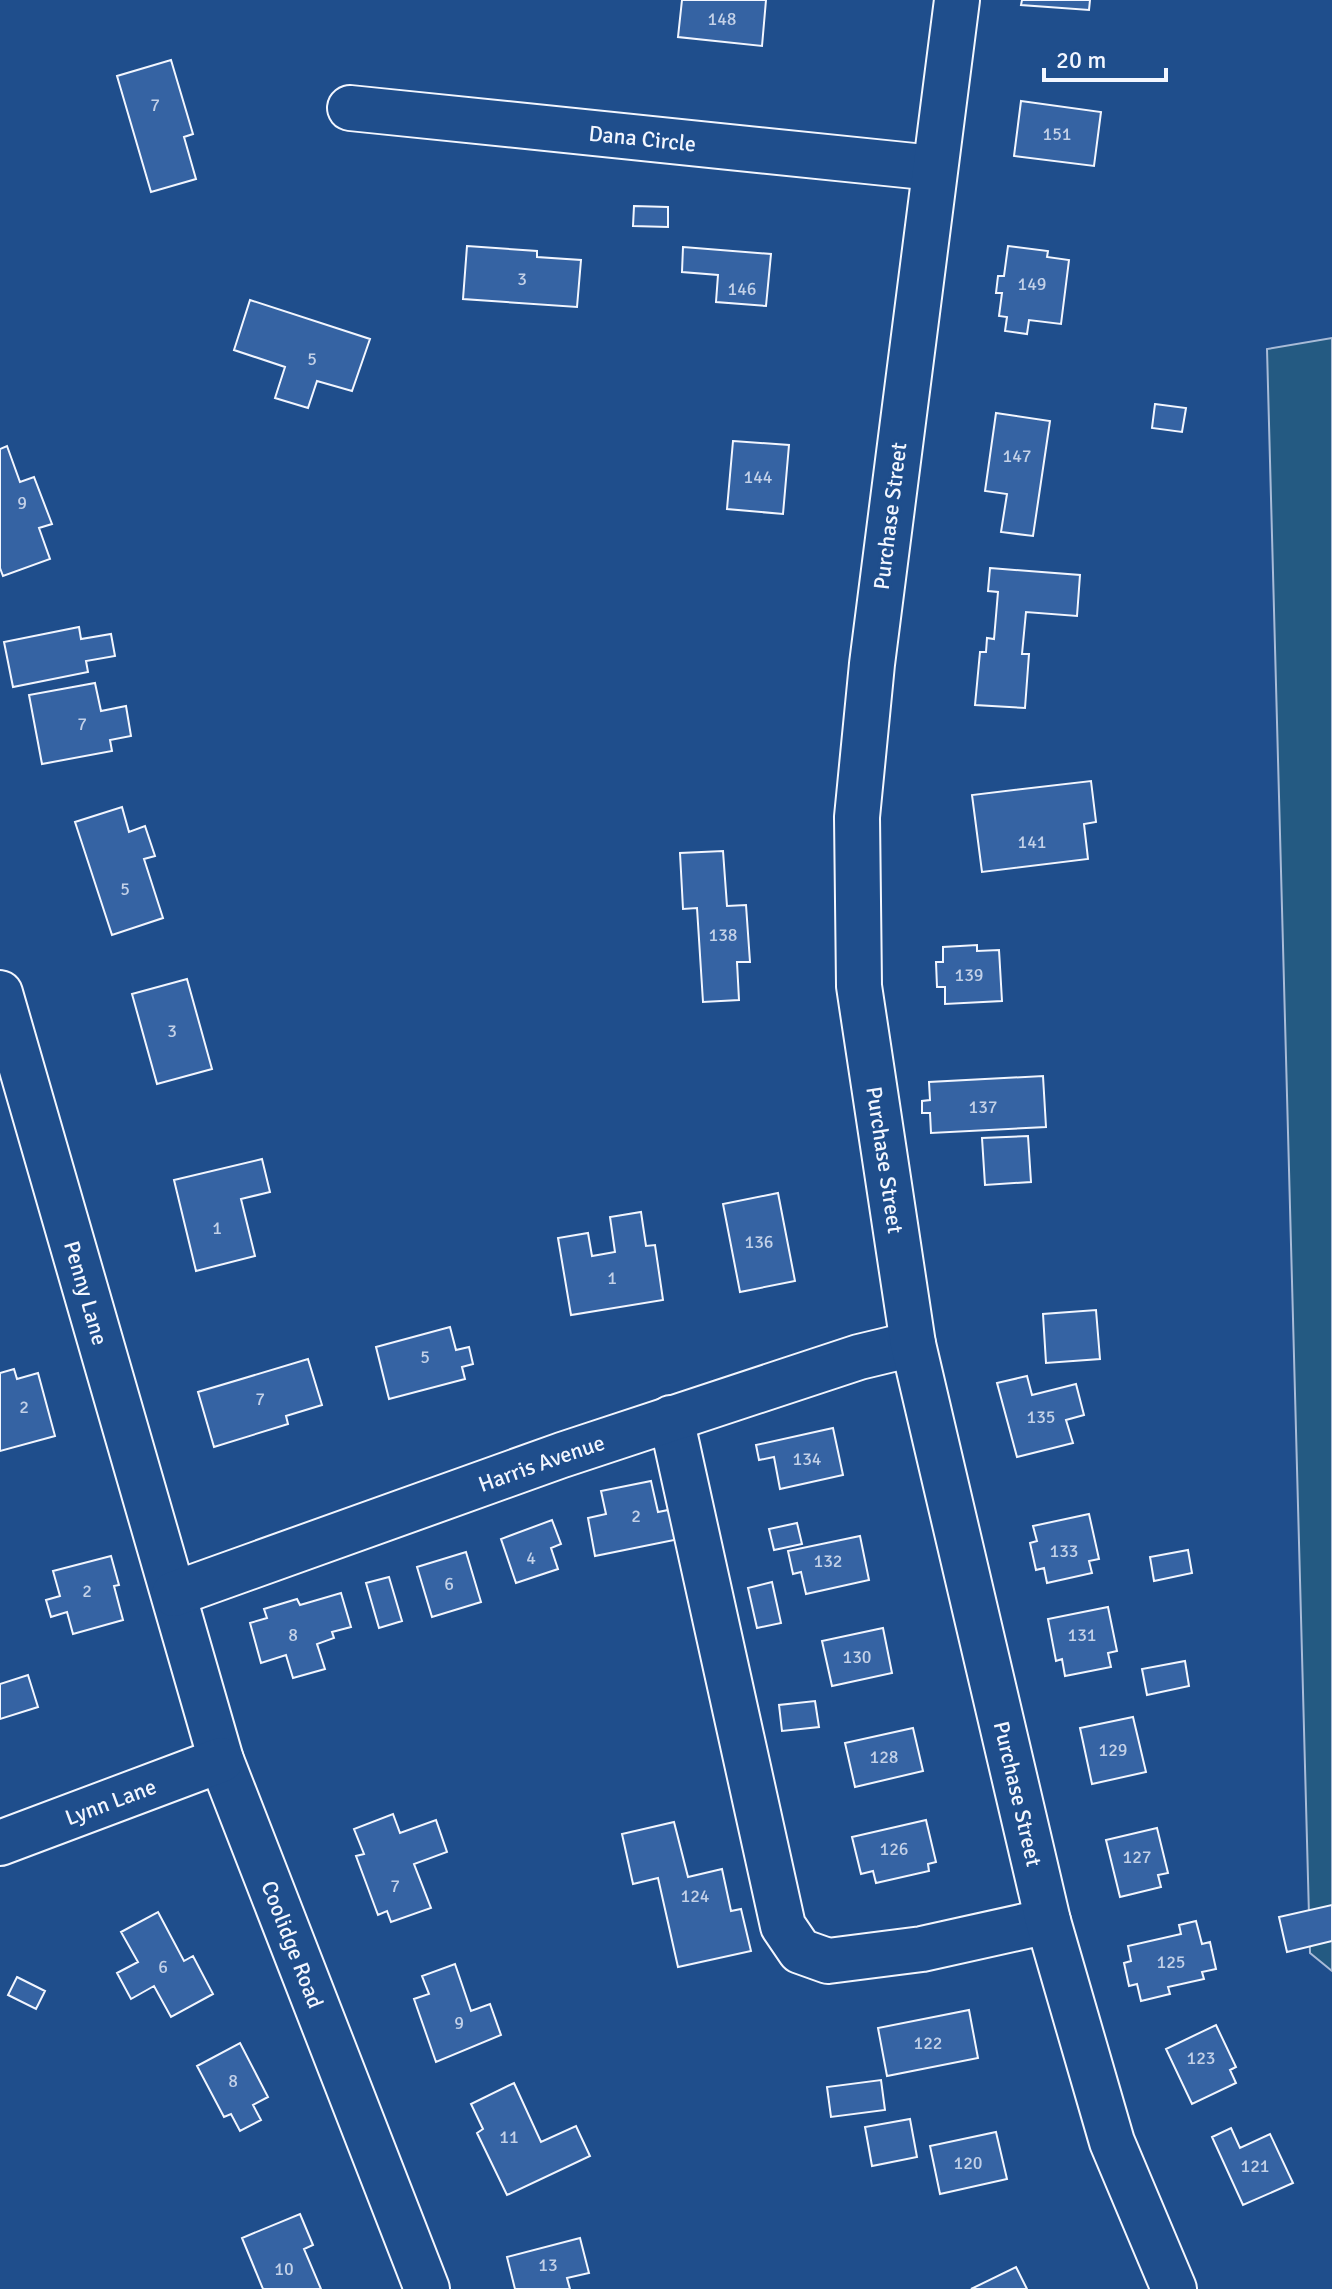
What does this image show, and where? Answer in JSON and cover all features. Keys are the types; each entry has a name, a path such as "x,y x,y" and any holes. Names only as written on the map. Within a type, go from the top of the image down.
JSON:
{"street":[{"name":"Purchase Street","path":"957,0 874,649 857,817 859,986 913,1344 1048,1921 1112,2142 1174,2289"},
{"name":"Dana Circle","path":"350,108 934,168"},
{"name":"Penny Lane","path":"0,993 174,1594"},
{"name":"Harris Avenue","path":"174,1594 671,1418 859,1357 913,1344"},
{"path":"671,1418 783,1926 800,1951 828,1961 922,1949 1048,1921"},
{"name":"Coolidge Road","path":"174,1594 221,1760 427,2289"},
{"name":"Lynn Lane","path":"0,1843 221,1760"}],"shaded area":[{"path":"1332,338 1332,1971 1310,1953 1267,349"}],"building":[{"path":"682,0 766,0 762,46 678,37"},
{"path":"1022,0 1090,0 1089,10 1021,5"},
{"path":"171,60 193,134 184,137 196,179 151,192 117,76"},
{"path":"1021,101 1101,112 1094,166 1014,156"},
{"path":"634,206 668,207 668,227 633,226"},
{"path":"467,246 537,251 537,257 581,260 577,307 463,299"},
{"path":"1008,246 1048,251 1047,257 1069,260 1061,324 1029,320 1027,334 1005,331 1007,317 999,316 1002,293 996,293 998,276 1004,276"},
{"path":"683,247 771,254 766,306 716,302 718,275 682,272"},
{"path":"250,300 370,339 352,391 317,381 308,408 275,398 285,367 234,350"},
{"path":"1155,404 1186,408 1182,432 1152,428"},
{"path":"996,413 1050,421 1033,536 1001,532 1007,494 985,491"},
{"path":"733,441 789,445 783,514 727,509"},
{"path":"7,446 20,482 34,477 52,524 39,528 50,559 3,576 0,568 0,449"},
{"path":"990,568 1080,575 1077,616 1026,612 1022,654 1029,654 1025,708 975,705 980,652 986,652 987,638 994,639 998,592 988,591"},
{"path":"79,627 81,639 111,634 115,656 86,661 88,672 13,687 4,642"},
{"path":"95,683 101,711 126,706 131,736 110,740 112,751 42,764 29,695"},
{"path":"1091,781 1096,822 1084,824 1088,859 982,872 972,795"},
{"path":"122,807 129,832 145,826 155,856 144,859 163,918 112,935 75,822"},
{"path":"723,851 727,906 746,905 750,962 737,962 739,1000 703,1002 697,908 683,909 680,853"},
{"path":"977,945 977,951 999,950 1002,1001 945,1004 945,987 937,987 936,962 943,962 943,947"},
{"path":"187,979 212,1069 157,1084 132,994"},
{"path":"1043,1076 1046,1127 931,1133 930,1113 922,1113 922,1101 930,1100 929,1082"},
{"path":"1028,1136 1031,1182 985,1185 982,1138"},
{"path":"262,1159 270,1192 241,1199 255,1256 196,1271 174,1180"},
{"path":"778,1193 795,1281 740,1292 723,1204"},
{"path":"641,1212 646,1246 655,1245 663,1300 571,1315 558,1238 588,1233 592,1256 615,1252 610,1217"},
{"path":"1096,1310 1100,1359 1046,1363 1043,1314"},
{"path":"450,1327 456,1350 469,1347 473,1364 462,1367 465,1379 389,1399 376,1347"},
{"path":"308,1359 322,1405 286,1416 288,1424 214,1447 198,1392"},
{"path":"14,1369 17,1379 38,1373 55,1436 0,1451 0,1373"},
{"path":"1027,1376 1032,1395 1076,1384 1084,1415 1066,1420 1073,1443 1017,1457 997,1383"},
{"path":"833,1428 843,1475 780,1489 774,1457 759,1460 756,1445"},
{"path":"651,1481 658,1512 673,1509 679,1539 595,1556 588,1518 606,1514 601,1491"},
{"path":"1089,1514 1099,1559 1089,1561 1092,1573 1047,1583 1044,1568 1036,1570 1030,1543 1037,1541 1033,1526"},
{"path":"552,1520 561,1544 551,1548 558,1569 516,1583 501,1539"},
{"path":"797,1523 802,1544 774,1550 769,1529"},
{"path":"860,1536 869,1580 806,1594 801,1572 793,1574 788,1551"},
{"path":"1188,1550 1192,1573 1154,1581 1150,1557"},
{"path":"466,1552 481,1602 432,1617 417,1567"},
{"path":"111,1556 119,1585 114,1586 123,1620 73,1634 67,1612 51,1617 46,1600 60,1596 53,1571"},
{"path":"389,1577 402,1621 379,1628 366,1583"},
{"path":"772,1582 781,1623 757,1628 748,1588"},
{"path":"341,1593 351,1627 332,1632 334,1638 317,1644 325,1669 293,1678 286,1655 261,1663 250,1623 267,1618 264,1609 297,1599 300,1605"},
{"path":"1108,1607 1117,1651 1108,1653 1111,1667 1065,1676 1062,1659 1056,1661 1048,1619"},
{"path":"883,1628 892,1673 832,1686 822,1641"},
{"path":"1185,1661 1189,1686 1147,1695 1142,1669"},
{"path":"28,1675 38,1707 0,1719 0,1684"},
{"path":"815,1701 819,1727 782,1731 779,1705"},
{"path":"1133,1717 1146,1772 1092,1784 1080,1728"},
{"path":"913,1728 923,1771 855,1787 845,1743"},
{"path":"393,1814 400,1833 436,1820 447,1852 414,1864 431,1908 391,1922 387,1911 378,1915 356,1856 364,1854 354,1829"},
{"path":"926,1820 936,1862 928,1864 929,1871 876,1883 873,1871 861,1874 852,1837"},
{"path":"674,1822 688,1877 722,1869 731,1911 741,1909 751,1951 678,1967 658,1878 633,1884 622,1834"},
{"path":"1157,1828 1168,1873 1158,1875 1161,1887 1120,1897 1106,1840"},
{"path":"1332,1905 1332,1941 1287,1952 1279,1917"},
{"path":"158,1912 184,1961 193,1956 213,1994 171,2017 154,1986 131,1999 117,1973 138,1962 121,1932"},
{"path":"1196,1921 1202,1944 1210,1942 1216,1969 1202,1972 1204,1979 1168,1987 1170,1994 1141,2001 1137,1984 1129,1986 1124,1963 1131,1961 1128,1946 1181,1934 1179,1925"},
{"path":"455,1964 471,2011 490,2004 501,2035 436,2062 414,1999 429,1994 422,1976"},
{"path":"17,1977 45,1991 36,2009 8,1995"},
{"path":"969,2010 978,2058 887,2076 878,2028"},
{"path":"1216,2025 1236,2067 1230,2070 1236,2083 1192,2104 1166,2049"},
{"path":"240,2043 268,2097 253,2105 261,2120 240,2131 231,2114 224,2117 197,2066"},
{"path":"881,2080 885,2110 831,2117 827,2087"},
{"path":"514,2083 541,2142 576,2126 590,2156 507,2195 477,2133 483,2129 471,2104"},
{"path":"910,2119 917,2157 872,2166 865,2127"},
{"path":"1231,2128 1240,2148 1270,2134 1293,2183 1243,2205 1212,2137"},
{"path":"996,2132 1007,2179 940,2194 930,2146"},
{"path":"300,2214 313,2245 304,2249 321,2289 263,2289 242,2238"},
{"path":"580,2238 589,2273 567,2278 570,2289 515,2289 507,2257"},
{"path":"1016,2267 1027,2289 971,2289"}]}
